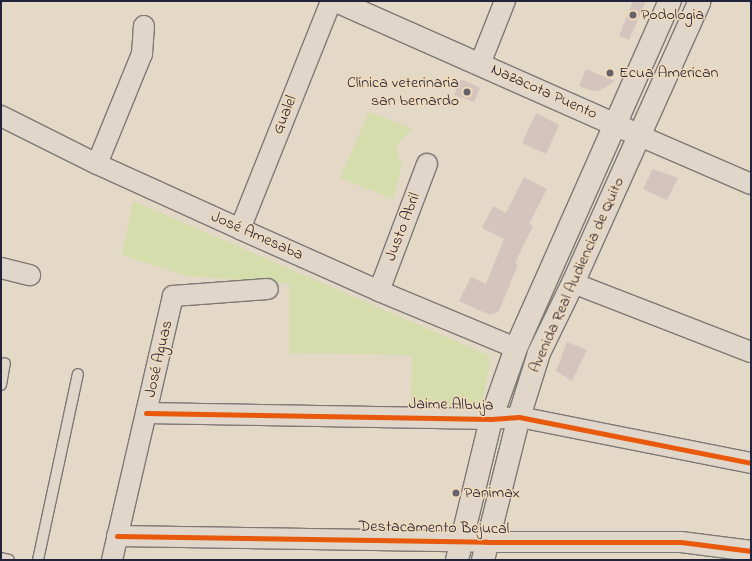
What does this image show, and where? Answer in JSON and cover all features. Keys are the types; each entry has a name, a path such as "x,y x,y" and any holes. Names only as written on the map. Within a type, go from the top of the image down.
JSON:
{"main road":[{"name":"Nazacota Puento","path":"336,1 640,136"},
{"name":"Avenida Real Audiencia de Quito","path":"458,551 491,419 516,348 670,1"},
{"name":"Avenida Real Audiencia de Quito","path":"485,551 518,417 539,353 573,283 700,1"}],"street":[{"name":"Gualel","path":"240,229 331,1"},
{"path":"480,64 505,1"},
{"path":"97,164 142,54 144,26"},
{"name":"José Amesaba","path":"1,116 97,164 240,229 379,291 516,348"},
{"name":"Nazacota Puento","path":"640,136 751,184"},
{"name":"Justo Abril","path":"379,291 426,164"},
{"path":"1,268 30,275"},
{"path":"573,283 751,352"},
{"name":"José Aguas","path":"112,560 173,296 268,289"},
{"name":"Jaime Albuja","path":"146,412 491,419 518,417 751,463"},
{"name":"Destacamento Bejucal","path":"117,536 458,551 681,542 751,551"}],"lane":[{"path":"1,385 5,363"},
{"path":"38,560 78,374"},
{"path":"1,558 9,560"}],"green space":[{"path":"369,112 413,129 397,146 398,159 402,164 393,199 340,178"},
{"path":"133,201 488,355 490,361 481,407 411,405 412,355 289,353 289,283 187,276 122,255"}],"building":[{"path":"633,1 646,1 629,40 619,36"},
{"path":"586,69 615,81 601,90 592,91 579,86"},
{"name":"Clínica veterinaria san bernardo","path":"461,79 480,88 474,102 454,95"},
{"path":"536,113 559,125 546,154 522,143"},
{"path":"653,169 678,178 667,200 643,189"},
{"path":"524,177 547,189 529,224 533,226 515,263 518,265 499,311 490,315 459,301 471,277 486,284 504,239 482,228 493,206 506,213"},
{"path":"567,342 587,350 572,381 556,371"}],"cycle path":[{"path":"146,413 491,419 519,417 751,463"},
{"path":"117,536 487,542 681,542 751,551"}],"place":[{"name":"Podologia","path":"633,15"},
{"name":"Ecua American","path":"610,73"},
{"name":"Clínica veterinaria san bernardo","path":"467,92"},
{"name":"Panimax","path":"456,493"}]}
